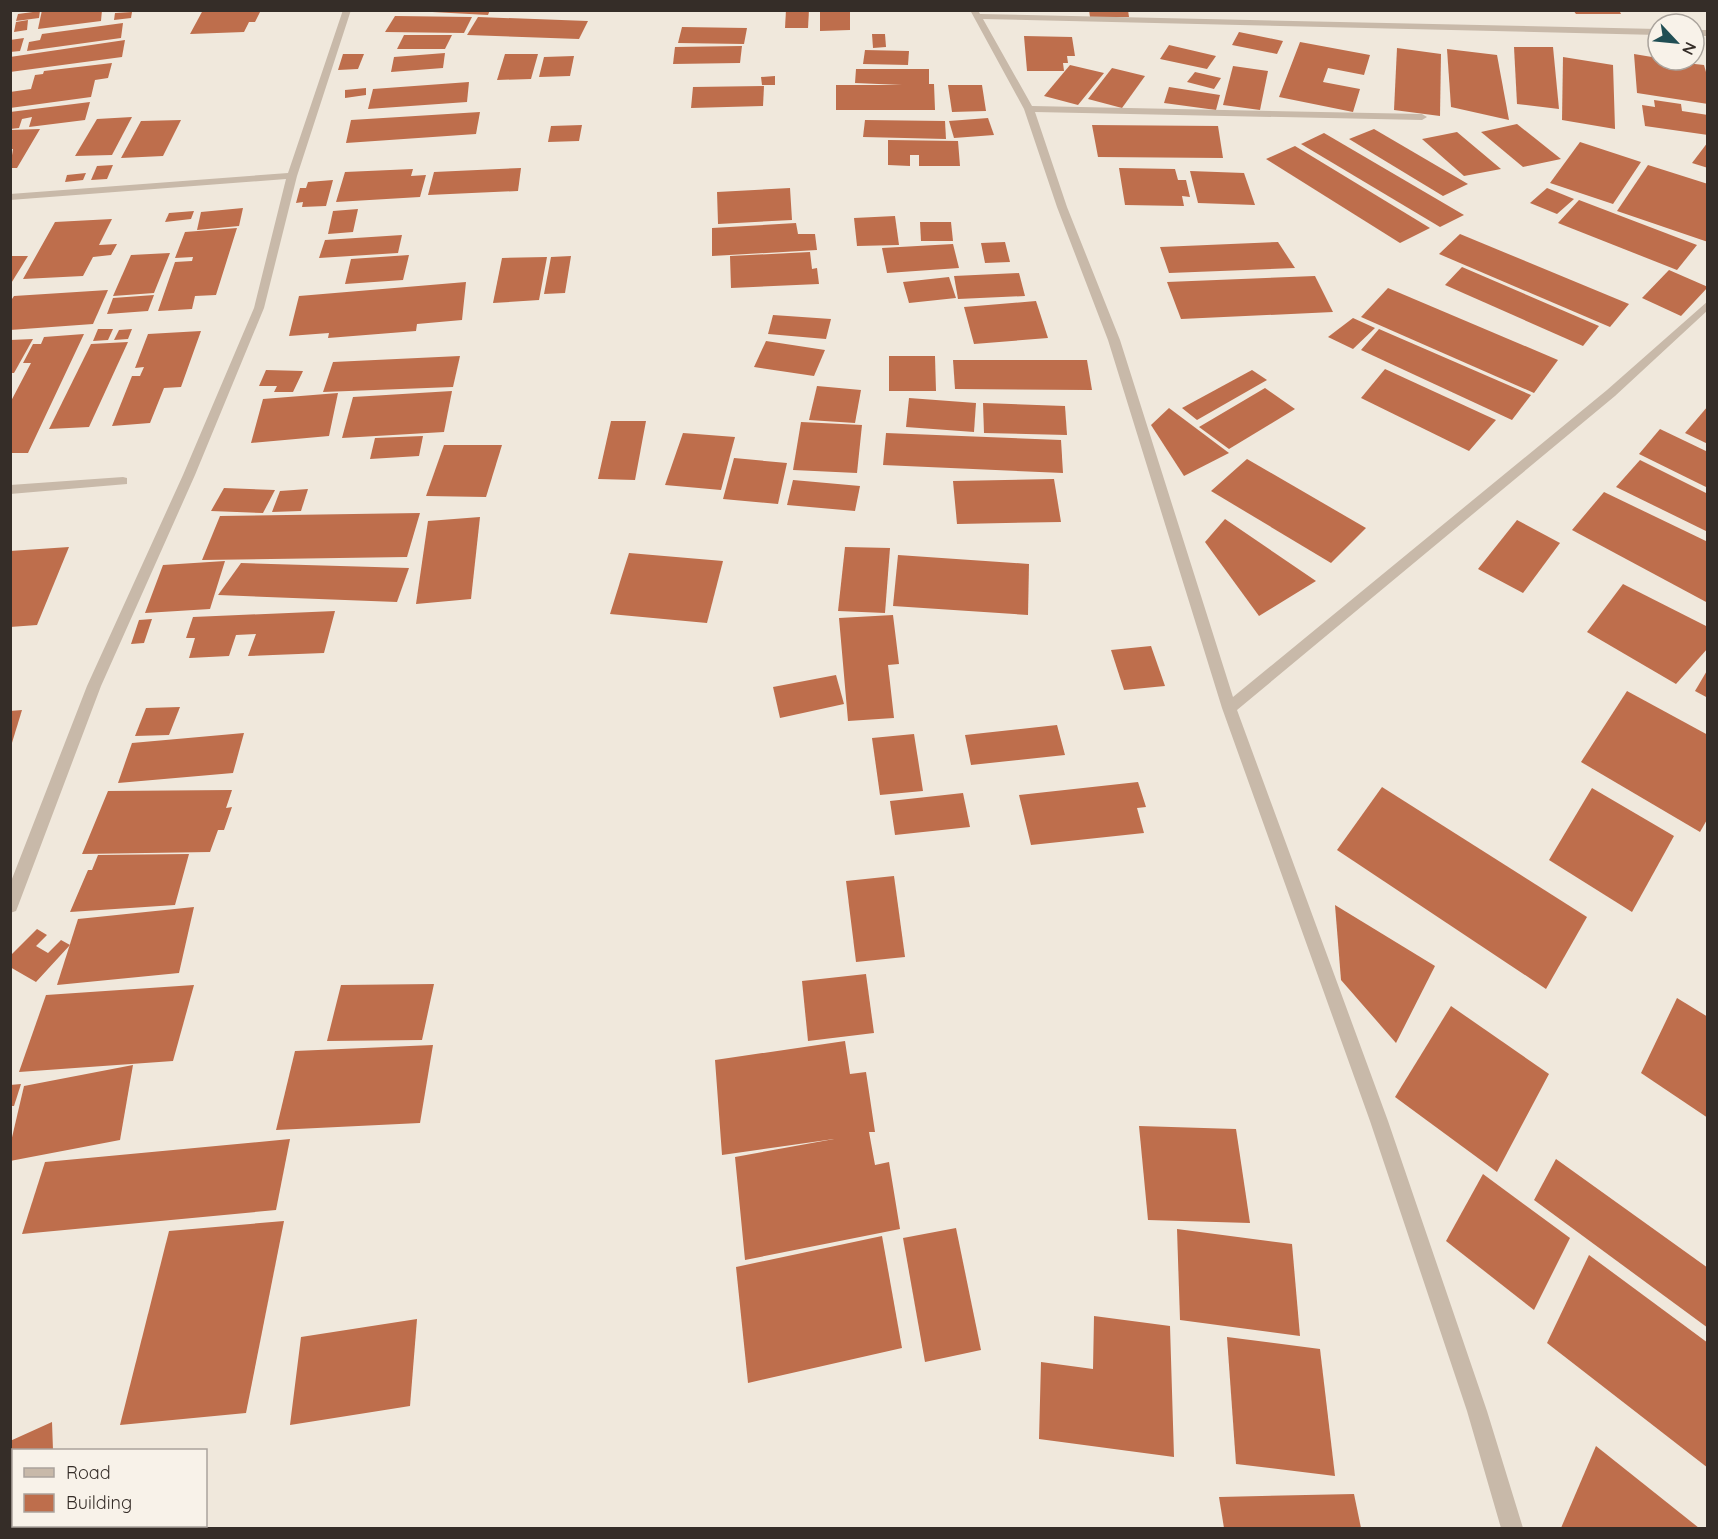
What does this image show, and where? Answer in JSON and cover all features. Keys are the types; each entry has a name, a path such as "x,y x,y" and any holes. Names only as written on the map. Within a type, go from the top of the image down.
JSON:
{"street":[{"path":"10,906 94,686 189,474 258,308 292,176 347,10"},
{"path":"976,13 1646,32"},
{"path":"976,13 1029,109 1062,207 1114,340 1229,708 1379,1121 1477,1411 1512,1528"},
{"path":"1029,109 1422,117"},
{"path":"10,196 292,176"},
{"path":"1229,708 1611,393 1707,304"},
{"path":"10,490 123,481"}],"building":[{"path":"42,10 102,10 101,21 38,29"},
{"path":"203,10 261,10 255,22 249,22 244,32 190,34"},
{"path":"395,10 490,10 488,15"},
{"path":"786,10 809,10 808,28 785,28"},
{"path":"1089,10 1128,10 1129,17 1090,17"},
{"path":"1573,10 1619,10 1621,14 1576,14"},
{"path":"40,11 39,18 16,21 18,14"},
{"path":"820,11 850,11 850,30 820,31"},
{"path":"132,12 131,18 114,20 115,13"},
{"path":"395,16 472,17 464,33 385,32"},
{"path":"478,17 588,21 579,39 467,35"},
{"path":"28,20 27,30 14,32 16,22"},
{"path":"123,23 121,38 27,51 29,42 40,40 42,34"},
{"path":"682,27 747,28 744,44 678,43"},
{"path":"1239,32 1283,41 1277,54 1232,45"},
{"path":"872,34 885,34 886,47 873,48"},
{"path":"404,35 452,35 445,49 397,49"},
{"path":"1024,36 1072,37 1075,56 1067,56 1068,63 1063,63 1064,71 1027,71"},
{"path":"24,38 20,51 10,52 10,40"},
{"path":"125,40 122,57 10,72 10,57"},
{"path":"1300,42 1370,55 1364,75 1328,68 1323,82 1360,89 1353,112 1279,97"},
{"path":"1169,45 1216,56 1207,69 1160,59"},
{"path":"742,46 740,63 673,64 675,47"},
{"path":"1514,47 1553,47 1559,109 1517,104"},
{"path":"1397,48 1441,54 1440,116 1394,110"},
{"path":"1447,49 1497,55 1509,120 1451,107"},
{"path":"865,50 909,51 908,65 863,64"},
{"path":"445,53 443,68 391,72 394,57"},
{"path":"343,54 364,54 358,69 338,70"},
{"path":"505,54 538,54 531,79 497,80"},
{"path":"1634,54 1646,56 1646,72 1706,72 1708,79 1708,104 1637,93"},
{"path":"574,56 570,76 539,77 544,57"},
{"path":"1563,57 1613,65 1615,129 1562,120"},
{"path":"112,63 108,78 95,80 91,97 10,108 10,92 31,89 35,75 43,74 44,71"},
{"path":"1070,65 1104,73 1078,105 1044,96"},
{"path":"1233,66 1268,71 1260,110 1223,105"},
{"path":"1112,68 1145,76 1122,108 1088,99"},
{"path":"856,69 929,69 929,84 934,84 935,110 836,110 836,85 902,85 855,83"},
{"path":"1195,72 1221,78 1214,89 1187,82"},
{"path":"775,76 775,85 762,85 761,77"},
{"path":"469,82 467,102 368,109 373,89"},
{"path":"948,85 982,85 986,111 952,112"},
{"path":"764,86 763,106 691,108 693,87"},
{"path":"1169,87 1220,95 1216,110 1164,103"},
{"path":"366,88 366,95 345,98 345,90"},
{"path":"1654,100 1681,104 1682,111 1708,115 1708,135 1645,126 1642,105 1655,107"},
{"path":"90,102 85,120 29,127 32,117 22,119 19,128 10,129 10,112"},
{"path":"480,112 476,134 346,143 351,120"},
{"path":"132,117 112,155 75,156 97,119"},
{"path":"988,118 994,135 954,138 949,121"},
{"path":"181,120 163,156 121,158 141,121"},
{"path":"865,120 945,121 946,139 863,137"},
{"path":"1517,124 1561,159 1523,167 1481,132"},
{"path":"582,125 579,141 548,142 551,126"},
{"path":"1092,125 1218,126 1223,158 1098,157"},
{"path":"40,129 17,168 10,168 13,149 10,149 10,130"},
{"path":"1374,129 1468,184 1443,196 1349,139"},
{"path":"1457,132 1501,169 1464,176 1422,139"},
{"path":"1324,133 1464,215 1440,227 1301,144"},
{"path":"888,140 958,141 960,166 919,166 919,155 910,155 910,166 888,165"},
{"path":"1580,142 1641,162 1613,204 1550,183"},
{"path":"1708,142 1708,168 1692,163"},
{"path":"1295,146 1430,228 1400,243 1266,159"},
{"path":"113,165 107,179 91,180 97,166"},
{"path":"1648,165 1708,184 1708,242 1617,211"},
{"path":"521,168 518,191 428,195 434,172"},
{"path":"1119,168 1175,169 1178,180 1186,180 1190,197 1182,196 1184,206 1125,205"},
{"path":"413,169 411,176 426,175 420,197 336,202 345,172"},
{"path":"1190,171 1244,173 1255,205 1198,203"},
{"path":"86,173 83,180 65,182 67,175"},
{"path":"333,180 326,206 302,207 303,202 296,203 300,188 306,188 308,182"},
{"path":"790,188 792,220 718,224 717,192"},
{"path":"1547,188 1574,199 1557,214 1530,203"},
{"path":"1579,200 1697,245 1677,270 1558,223"},
{"path":"243,208 239,226 197,230 201,212"},
{"path":"358,209 353,232 328,234 333,211"},
{"path":"194,211 191,219 165,222 169,213"},
{"path":"895,216 899,245 857,246 854,218"},
{"path":"112,219 99,245 117,244 111,255 93,257 83,276 23,279 55,222"},
{"path":"920,222 951,222 953,241 921,241"},
{"path":"796,223 798,234 815,234 817,250 712,256 712,228"},
{"path":"237,228 216,295 195,296 192,309 158,311 175,262 192,261 193,257 175,258 185,232"},
{"path":"1460,234 1629,304 1610,327 1439,254"},
{"path":"402,235 398,253 319,258 325,240"},
{"path":"1005,242 1010,262 985,263 981,243"},
{"path":"1278,242 1295,268 1169,273 1160,247"},
{"path":"953,244 959,268 887,273 882,248"},
{"path":"810,252 812,269 817,268 819,284 731,288 730,256"},
{"path":"170,253 154,293 113,296 131,255"},
{"path":"409,255 403,280 345,284 351,259"},
{"path":"10,256 28,256 10,285"},
{"path":"571,256 565,293 544,294 551,257"},
{"path":"547,257 539,300 493,303 502,258"},
{"path":"1462,267 1599,326 1583,346 1445,285"},
{"path":"1669,270 1708,287 1681,316 1642,298"},
{"path":"1019,273 1025,296 958,299 954,276"},
{"path":"1315,276 1333,312 1181,319 1167,282"},
{"path":"949,277 956,298 909,303 903,282"},
{"path":"466,282 462,320 417,324 416,331 328,338 329,333 289,336 299,296"},
{"path":"1388,288 1558,360 1534,393 1361,317"},
{"path":"108,290 93,324 10,330 10,302 14,296"},
{"path":"154,295 148,311 107,314 113,298"},
{"path":"1036,301 1048,338 974,344 964,307"},
{"path":"773,315 831,319 826,339 768,334"},
{"path":"1353,318 1375,328 1353,349 1328,337"},
{"path":"98,329 113,329 108,340 93,341"},
{"path":"132,329 128,339 114,340 119,330"},
{"path":"1379,329 1531,395 1512,420 1361,350"},
{"path":"201,331 181,387 164,388 150,423 112,426 132,376 140,376 144,367 135,368 148,334"},
{"path":"84,334 28,453 10,453 10,403 31,363 23,363 33,344 41,344 44,337"},
{"path":"33,339 14,373 10,373 10,340"},
{"path":"766,341 825,350 814,376 754,367"},
{"path":"128,342 89,427 49,429 91,344"},
{"path":"460,356 453,387 323,392 333,362"},
{"path":"889,356 935,356 936,391 889,391"},
{"path":"953,360 1087,360 1092,390 955,389"},
{"path":"1385,369 1496,420 1469,451 1361,398"},
{"path":"266,370 303,371 293,392 274,392 277,386 259,386"},
{"path":"1252,370 1267,380 1197,420 1182,408"},
{"path":"817,386 861,390 855,423 809,420"},
{"path":"1265,388 1295,409 1229,449 1199,427"},
{"path":"452,391 444,432 342,438 353,397"},
{"path":"338,393 329,436 251,443 263,399"},
{"path":"909,398 976,403 974,432 906,427"},
{"path":"983,403 1065,406 1067,435 984,433"},
{"path":"1708,406 1708,444 1685,433"},
{"path":"1169,408 1229,453 1184,476 1151,425"},
{"path":"611,421 646,421 635,480 598,479"},
{"path":"801,422 862,425 857,473 793,470"},
{"path":"1660,429 1708,452 1708,488 1639,454"},
{"path":"683,433 735,437 721,490 665,485"},
{"path":"886,433 1061,440 1063,473 883,465"},
{"path":"423,436 419,456 370,459 375,438"},
{"path":"444,445 502,445 486,497 426,496"},
{"path":"734,458 787,463 778,504 723,499"},
{"path":"1247,459 1366,528 1331,563 1211,491"},
{"path":"1640,460 1708,494 1708,532 1616,487"},
{"path":"1054,479 1061,522 957,524 953,481"},
{"path":"793,480 860,486 855,511 787,505"},
{"path":"224,488 275,490 263,513 211,511"},
{"path":"308,489 301,511 272,512 280,491"},
{"path":"1604,492 1708,542 1708,603 1572,530"},
{"path":"420,513 407,557 202,560 220,516"},
{"path":"480,517 471,599 416,604 428,521"},
{"path":"1225,519 1316,581 1259,616 1205,542"},
{"path":"1517,520 1560,543 1523,593 1478,569"},
{"path":"69,547 37,625 10,627 10,551"},
{"path":"845,547 890,548 885,613 838,611"},
{"path":"629,553 723,561 707,623 610,614"},
{"path":"898,555 1029,564 1028,615 893,606"},
{"path":"225,561 210,609 145,613 163,565"},
{"path":"241,563 409,568 397,602 218,595"},
{"path":"1623,584 1708,627 1708,648 1676,684 1587,632"},
{"path":"335,611 324,653 248,656 256,634 236,635 229,656 189,658 195,638 186,638 193,617"},
{"path":"893,615 899,664 888,665 894,718 848,721 839,618"},
{"path":"152,619 144,643 131,644 139,620"},
{"path":"1151,646 1165,686 1124,690 1111,650"},
{"path":"1708,669 1708,698 1695,691"},
{"path":"836,675 844,704 780,718 773,687"},
{"path":"1627,691 1708,735 1708,818 1700,832 1581,762"},
{"path":"180,707 169,735 135,736 146,708"},
{"path":"22,710 11,746 10,746 10,711"},
{"path":"1057,725 1065,755 971,765 965,735"},
{"path":"244,733 233,773 118,783 132,743"},
{"path":"914,734 923,791 880,795 872,738"},
{"path":"1138,782 1146,807 1137,808 1144,833 1031,845 1019,795"},
{"path":"1382,787 1587,917 1546,989 1337,850"},
{"path":"1592,788 1674,836 1632,912 1549,860"},
{"path":"232,790 226,808 232,807 224,830 218,830 210,852 82,854 108,791"},
{"path":"963,793 970,827 895,835 890,801"},
{"path":"189,854 175,905 70,912 88,870 92,870 98,855"},
{"path":"894,876 905,957 856,962 846,881"},
{"path":"1335,905 1435,966 1396,1043 1341,980"},
{"path":"194,907 179,973 57,985 78,919"},
{"path":"37,929 47,935 36,946 48,953 61,940 70,945 36,982 10,967 10,956"},
{"path":"866,974 874,1033 808,1041 802,981"},
{"path":"434,984 422,1040 327,1041 341,985"},
{"path":"194,985 173,1061 19,1072 46,995"},
{"path":"1677,998 1708,1017 1708,1118 1641,1073"},
{"path":"1451,1006 1549,1074 1497,1172 1395,1097"},
{"path":"845,1041 850,1074 866,1072 875,1132 869,1132 875,1165 889,1162 900,1229 745,1260 735,1157 834,1139 722,1155 715,1060"},
{"path":"433,1045 420,1123 276,1130 295,1051"},
{"path":"133,1065 120,1140 10,1161 10,1146 24,1086"},
{"path":"21,1084 14,1106 10,1106 10,1085"},
{"path":"1139,1126 1236,1129 1250,1223 1148,1220"},
{"path":"290,1139 276,1210 22,1234 45,1162"},
{"path":"1556,1159 1708,1268 1708,1328 1534,1200"},
{"path":"1483,1174 1570,1238 1534,1310 1446,1241"},
{"path":"284,1221 246,1413 120,1425 169,1231"},
{"path":"956,1228 981,1350 925,1362 903,1238"},
{"path":"1177,1229 1292,1244 1300,1336 1180,1320"},
{"path":"882,1236 902,1348 748,1383 736,1267"},
{"path":"1589,1255 1708,1343 1708,1468 1547,1343"},
{"path":"1094,1316 1170,1326 1174,1457 1039,1439 1041,1362 1093,1369"},
{"path":"417,1319 410,1406 290,1425 301,1337"},
{"path":"1227,1337 1320,1349 1335,1476 1236,1464"},
{"path":"52,1422 53,1449 12,1449 12,1527 34,1527 31,1528 10,1528 10,1441"},
{"path":"1596,1446 1699,1528 1561,1528"},
{"path":"1354,1494 1361,1528 1224,1528 1219,1497"}]}
